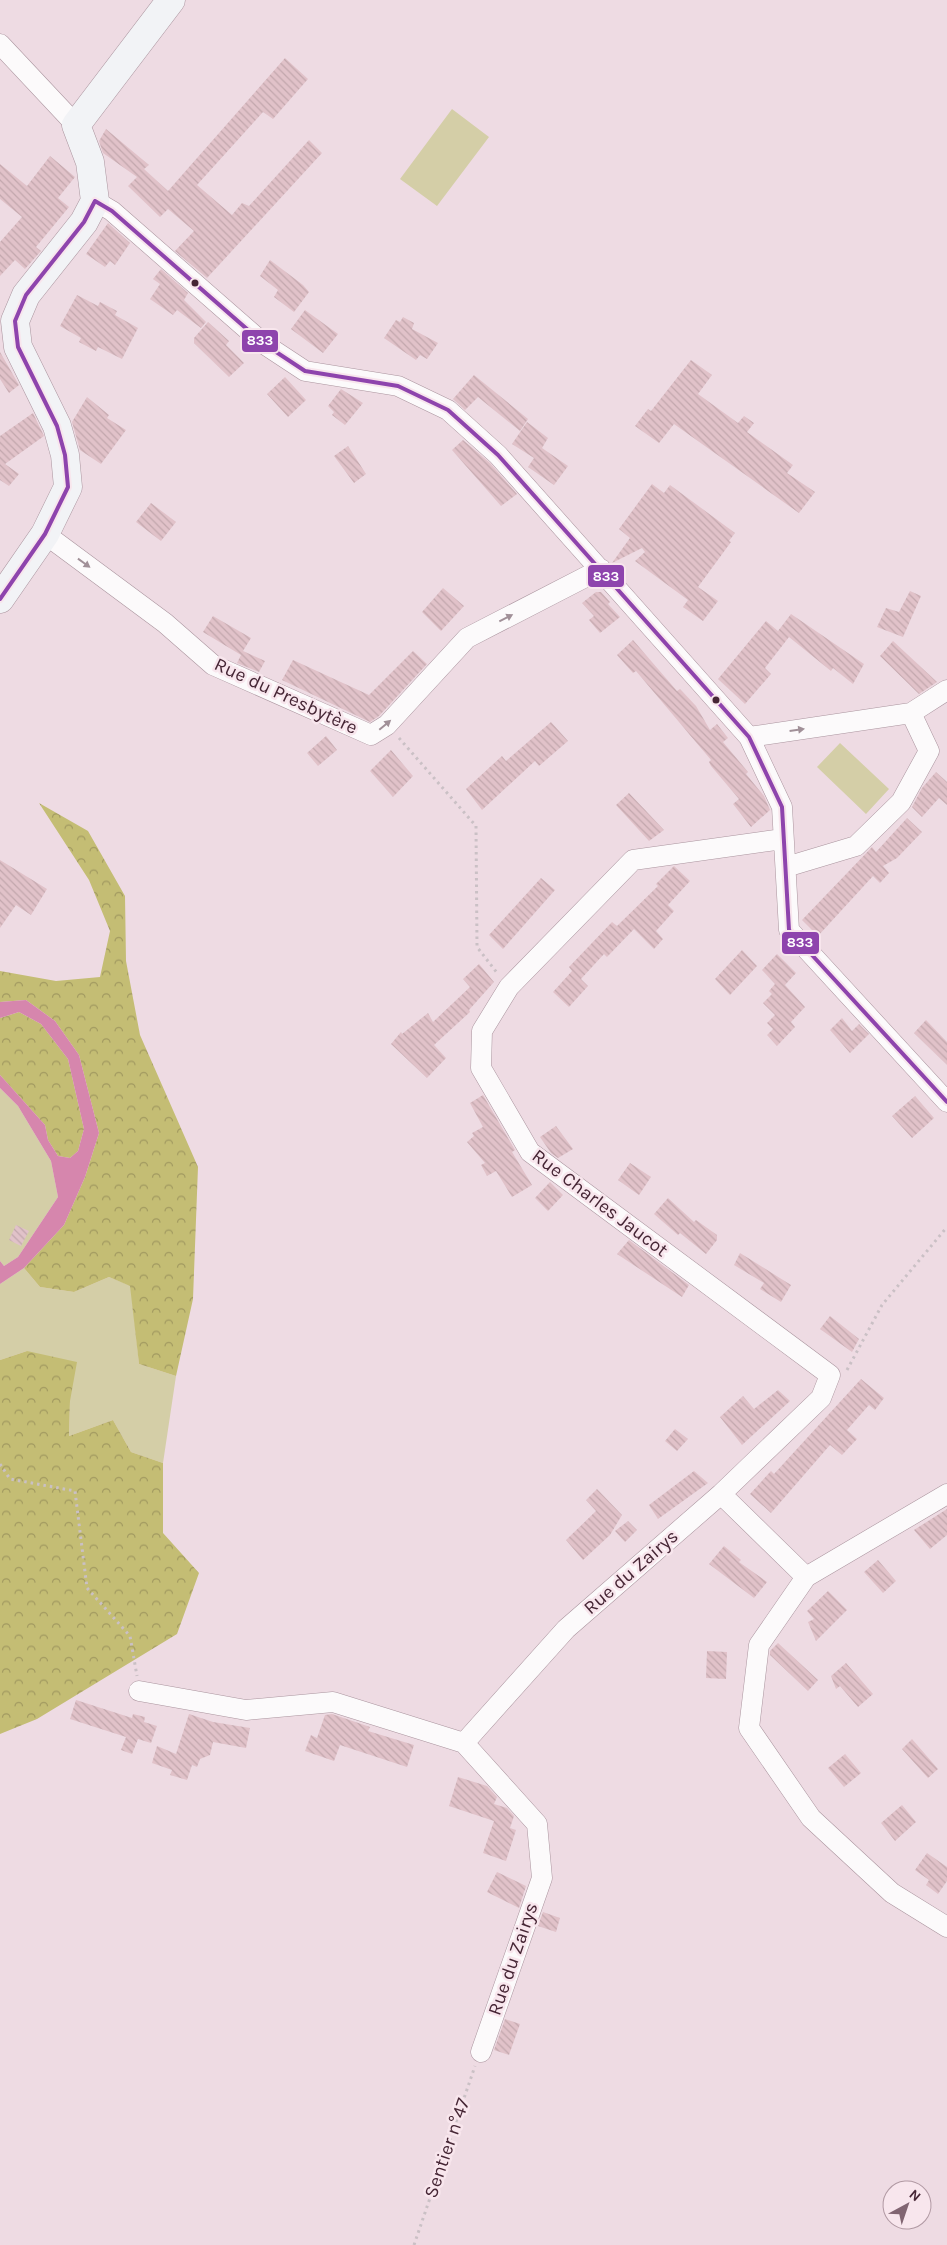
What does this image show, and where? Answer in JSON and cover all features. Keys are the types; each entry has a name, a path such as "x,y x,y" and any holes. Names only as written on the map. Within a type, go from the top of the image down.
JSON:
{"street":[{"path":"76,125 171,0"},
{"path":"0,44 76,125 90,162 95,200 84,222 26,295 15,321 18,347 58,426 65,456 68,487 45,534 0,598"},
{"path":"95,200 112,211 264,344 305,371 398,386 448,410 498,455 749,736 782,807 789,930 947,1102"},
{"name":"Rue du Presbytère","path":"45,534 165,623 213,665 371,735 387,725 467,638 601,569"},
{"path":"749,736 911,713 947,690"},
{"path":"786,867 856,846 901,802 929,751 911,713"},
{"name":"Rue Charles Jaucot","path":"783,838 634,860 509,988 482,1031 482,1068 530,1152 830,1375"},
{"path":"806,1577 721,1494 822,1398 830,1375"},
{"name":"Rue du Zairys","path":"480,2052 542,1878 537,1824 464,1743 566,1629 721,1494"},
{"path":"947,1494 806,1577 759,1645 749,1728 811,1818 892,1893 947,1928"},
{"path":"139,1691 246,1710 333,1702 464,1743"}],"path":[{"path":"387,725 476,826 477,947 509,988"},
{"path":"830,1375 847,1370 882,1305 947,1227"},
{"path":"0,1464 10,1479 76,1491 87,1588 130,1636 139,1691"},
{"name":"Sentier n°47","path":"414,2245 480,2052"}],"shaded area":[{"path":"452,109 489,137 437,206 400,179"},
{"path":"840,743 889,789 866,814 817,767"},
{"path":"26,1000 55,1021 79,1055 99,1133 85,1177 64,1225 24,1268 0,1284 0,1261 4,1266 18,1257 58,1197 51,1161 18,1106 0,1088 0,1075 45,1125 48,1140 58,1156 70,1158 78,1151 84,1129 68,1059 41,1024 19,1012 0,1018 0,1002"},
{"path":"0,1088 18,1106 51,1161 58,1197 18,1257 4,1266 0,1261"},
{"path":"24,1268 40,1287 74,1292 109,1277 131,1286 139,1364 176,1376 163,1463 131,1452 113,1420 69,1436 70,1401 27,1351 0,1360 0,1284"}],"green space":[{"path":"39,803 88,831 125,896 126,961 140,1035 198,1167 193,1299 176,1376 139,1364 130,1286 109,1277 74,1292 40,1287 24,1268 64,1225 85,1177 99,1133 79,1055 55,1021 26,1000 0,1002 0,971 56,981 100,977 110,931 89,880"},
{"path":"19,1012 41,1024 68,1059 84,1129 78,1151 70,1158 58,1156 48,1140 45,1125 0,1075 0,1018"},
{"path":"27,1351 77,1362 70,1401 69,1436 113,1420 131,1452 163,1463 163,1533 199,1573 177,1634 37,1719 0,1734 0,1360"}],"building":[{"path":"285,58 308,79 273,119 263,112 197,185 232,215 242,203 249,206 309,140 322,153 207,278 175,251 194,231 168,209 160,217 128,186 137,177 103,153 99,141 106,129 149,165 144,169 168,191"},
{"path":"50,156 75,177 58,198 69,207 36,247 41,251 25,269 15,260 0,276 0,242 22,217 0,199 0,164 27,186"},
{"path":"108,223 130,243 115,265 110,261 105,267 86,254"},
{"path":"270,260 303,285 309,292 294,312 274,297 278,290 260,276"},
{"path":"161,269 188,293 184,300 206,322 201,328 177,310 173,315 150,299 160,284 153,279"},
{"path":"77,295 98,306 100,302 117,311 115,315 138,328 122,359 98,347 96,351 79,342 81,338 60,326"},
{"path":"305,310 338,334 323,353 291,329"},
{"path":"403,317 414,323 412,329 438,343 427,359 420,355 416,360 384,338 396,320 400,322"},
{"path":"208,322 229,341 226,345 244,363 229,377 194,343 194,338"},
{"path":"0,352 19,385 9,393 0,379"},
{"path":"691,360 712,375 698,394 738,423 744,416 754,423 747,432 793,465 787,473 815,492 799,513 674,424 659,443 635,426 648,409 651,411"},
{"path":"474,375 528,419 520,431 478,397 465,410 453,399"},
{"path":"285,377 306,400 288,417 267,394"},
{"path":"341,389 363,403 345,425 332,415 334,412 328,406"},
{"path":"87,397 109,415 107,418 126,430 101,464 80,450 72,422"},
{"path":"33,413 44,436 5,464 19,474 9,486 0,480 0,436"},
{"path":"527,422 548,438 542,448 568,466 554,485 528,467 534,458 512,444"},
{"path":"463,440 490,463 517,494 501,506 452,450"},
{"path":"348,446 366,474 354,483 334,456"},
{"path":"652,484 664,493 670,485 735,533 729,541 731,542 698,587 718,601 703,621 683,607 688,600 635,561 645,552 642,548 612,563 630,538 619,529"},
{"path":"151,503 176,522 161,541 136,522"},
{"path":"443,588 464,606 441,631 422,612"},
{"path":"910,591 921,596 903,637 877,627 886,608 899,612"},
{"path":"596,592 601,592 610,602 608,604 620,617 600,633 589,620 594,616 582,603"},
{"path":"791,614 864,664 853,684 833,668 831,671 789,637 765,668 771,674 745,704 718,679 766,621 778,631"},
{"path":"213,616 251,638 243,651 265,661 259,672 237,663 241,655 203,632"},
{"path":"633,640 677,691 680,689 696,706 710,730 717,724 728,738 723,742 748,772 746,774 764,796 770,810 751,827 733,804 739,799 711,766 709,762 711,760 636,671 633,673 617,655"},
{"path":"893,641 937,682 919,694 880,656"},
{"path":"413,651 427,664 379,716 370,722 282,680 293,660 369,695"},
{"path":"551,722 568,741 539,766 535,761 482,810 466,789 502,756 506,761"},
{"path":"326,736 337,750 318,766 307,753"},
{"path":"391,750 413,776 393,797 370,771"},
{"path":"936,772 947,782 947,805 939,798 922,817 912,807 922,788"},
{"path":"629,793 664,830 649,841 616,805"},
{"path":"907,818 922,832 897,858 883,866 889,873 880,883 873,876 818,936 802,920 872,847 876,852"},
{"path":"0,860 47,889 31,915 16,905 0,928"},
{"path":"674,866 690,881 668,905 674,911 656,931 663,939 654,949 634,929 607,957 604,954 581,979 588,986 569,1007 553,992 572,971 569,967 612,922 617,926 658,886 656,884"},
{"path":"541,878 555,890 503,949 489,935"},
{"path":"742,950 757,966 730,995 715,979"},
{"path":"777,954 796,973 785,985 805,1007 791,1022 795,1027 777,1046 767,1035 773,1029 767,1023 775,1015 763,1003 772,994 769,991 775,984 762,970"},
{"path":"479,964 494,982 469,1010 470,1012 434,1045 446,1058 427,1078 391,1044 401,1032 402,1034 428,1013 433,1022 470,987 463,979"},
{"path":"842,1018 852,1031 859,1024 869,1034 850,1053 830,1030"},
{"path":"926,1020 947,1042 947,1065 914,1033"},
{"path":"483,1095 515,1150 512,1152 532,1185 512,1197 496,1171 487,1176 481,1165 485,1163 467,1142 474,1136 472,1133 483,1127 470,1103"},
{"path":"915,1096 934,1118 912,1138 892,1116"},
{"path":"556,1126 573,1149 558,1158 551,1153 540,1137"},
{"path":"630,1163 651,1177 639,1195 618,1180"},
{"path":"550,1182 563,1195 548,1211 535,1198"},
{"path":"668,1198 694,1222 696,1220 717,1235 717,1240 706,1254 680,1233 678,1235 654,1214"},
{"path":"16,1225 29,1231 21,1246 9,1240"},
{"path":"629,1240 689,1285 682,1297 617,1254"},
{"path":"740,1253 791,1285 781,1302 760,1289 764,1283 734,1265"},
{"path":"830,1316 859,1339 852,1352 820,1329"},
{"path":"861,1379 884,1398 875,1410 869,1405 847,1430 857,1439 842,1455 830,1445 771,1513 750,1494 771,1471 774,1474"},
{"path":"778,1390 790,1401 742,1445 720,1417 743,1396 754,1409"},
{"path":"675,1429 688,1439 677,1451 665,1441"},
{"path":"694,1471 708,1483 658,1519 649,1505"},
{"path":"597,1489 622,1515 610,1535 583,1560 566,1540 596,1511 586,1500"},
{"path":"947,1509 947,1535 930,1549 914,1530"},
{"path":"628,1521 637,1530 625,1542 615,1531"},
{"path":"724,1546 741,1560 739,1562 767,1582 754,1598 709,1564"},
{"path":"878,1560 896,1581 883,1593 864,1572"},
{"path":"828,1591 847,1610 816,1641 808,1622 814,1619 807,1611"},
{"path":"778,1643 818,1680 808,1691 770,1655 770,1651"},
{"path":"707,1651 727,1652 726,1679 706,1678"},
{"path":"846,1663 873,1694 858,1707 840,1686 836,1689 831,1676"},
{"path":"76,1700 132,1718 133,1714 145,1717 144,1722 157,1726 151,1743 138,1739 132,1754 121,1750 126,1737 70,1719"},
{"path":"189,1714 213,1722 250,1728 246,1748 213,1742 210,1755 200,1759 197,1767 192,1765 187,1780 170,1775 172,1770 152,1763 157,1746 176,1754"},
{"path":"332,1714 370,1727 368,1731 414,1745 407,1767 340,1745 334,1761 305,1751 311,1735 317,1738 325,1715"},
{"path":"912,1739 938,1769 928,1778 902,1749"},
{"path":"845,1754 861,1773 844,1787 828,1768"},
{"path":"458,1777 487,1786 497,1797 494,1804 507,1808 514,1816 510,1828 516,1830 506,1861 483,1853 494,1821 449,1806"},
{"path":"902,1805 916,1822 895,1841 881,1823"},
{"path":"927,1853 947,1867 947,1881 938,1894 926,1885 929,1880 915,1870"},
{"path":"497,1872 526,1886 519,1908 487,1892"},
{"path":"543,1912 560,1918 556,1932 538,1926"},
{"path":"505,2019 520,2024 509,2055 494,2050"}],"transit line":[{"name":"833","path":"95,201 112,211 264,344 305,371 398,386 448,410 498,455 749,737 782,807 789,930 947,1102"},
{"name":"833","path":"0,599 45,534 68,487 65,455 57,426 18,347 15,321 26,295 84,222 95,201"}]}
